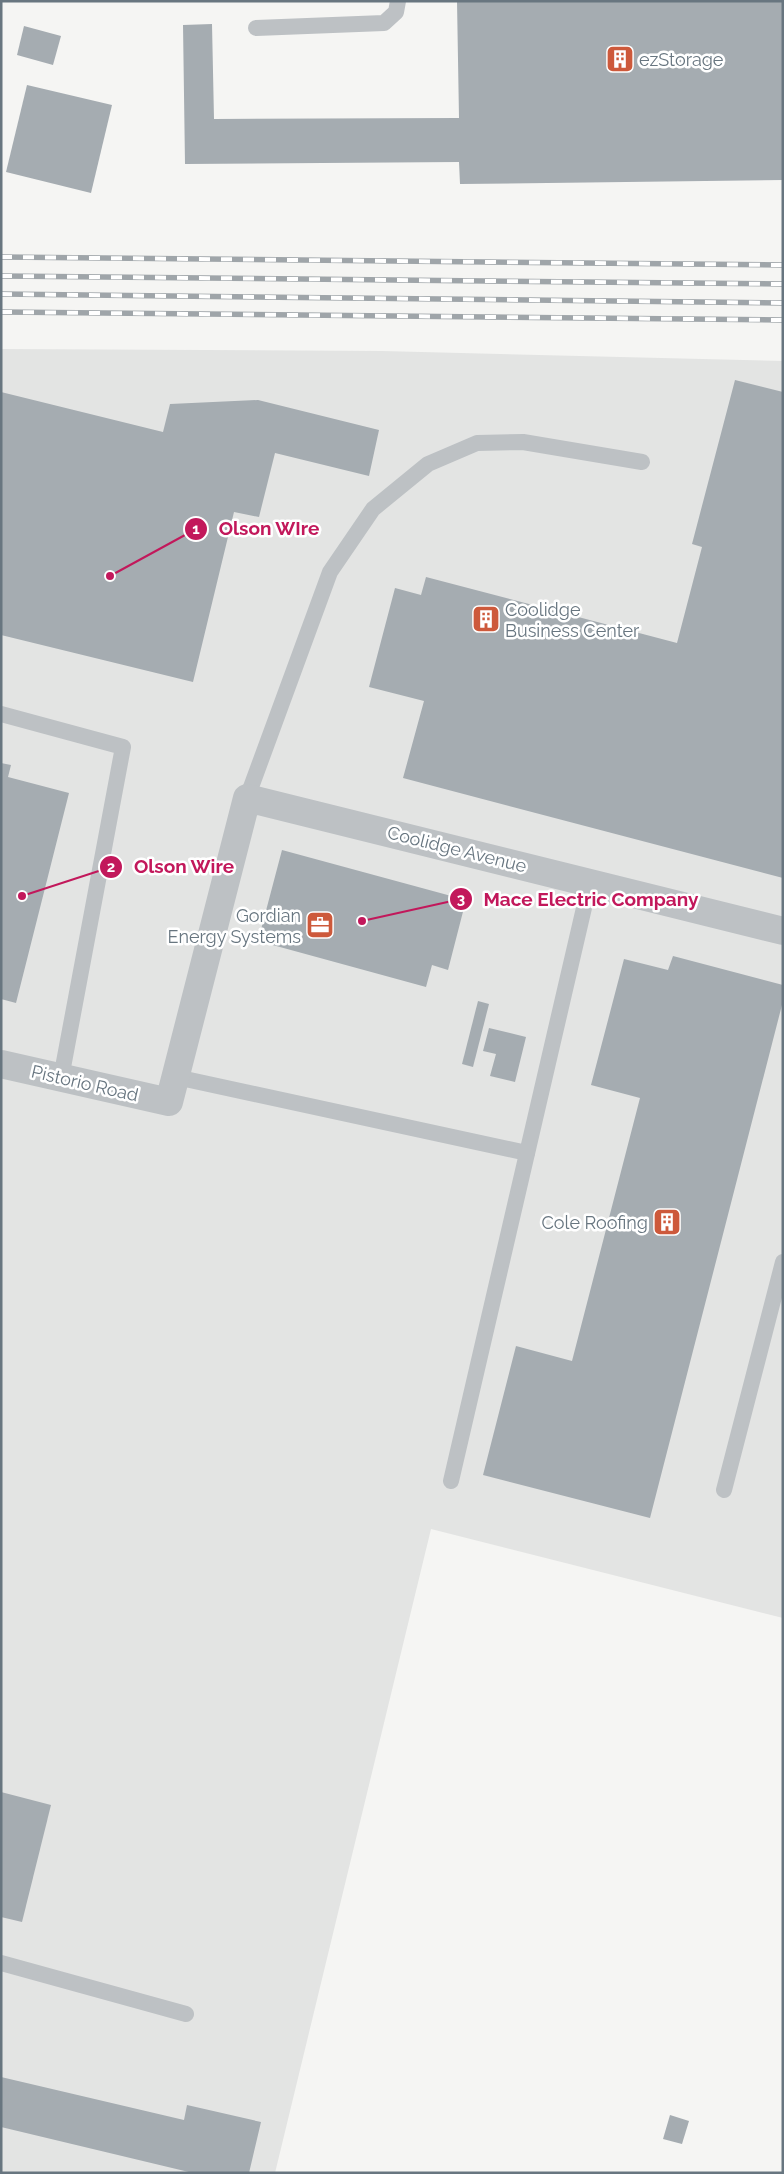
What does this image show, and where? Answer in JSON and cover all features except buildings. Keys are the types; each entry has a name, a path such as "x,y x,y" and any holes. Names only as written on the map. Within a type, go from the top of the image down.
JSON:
{"street":[{"name":"Coolidge Avenue","path":"247,798 783,931"},
{"path":"172,1089 247,798"},
{"name":"Pistorio Road","path":"1,1064 61,1078 172,1089"}],"lane":[{"path":"256,28 384,23 396,12 398,1"},
{"path":"247,798 330,572 373,508 428,464 477,443 523,442 642,462"},
{"path":"1,714 123,747 61,1078"},
{"path":"451,1481 590,882"},
{"path":"172,1089 527,1153"},
{"path":"724,1490 783,1262"},
{"path":"1,1963 186,2014"}],"shaded area":[{"path":"1,349 382,351 783,361 783,1618 431,1529 275,2173 1,2173"}],"railway":[{"path":"1,257 783,265"},
{"path":"1,276 783,284"},
{"path":"1,294 783,303"},
{"path":"1,312 783,320"}],"place":[{"name":"ezStorage","path":"620,59"},
{"name":"Olson WIre","path":"110,576"},
{"name":"Coolidge Business Center","path":"486,619"},
{"name":"Olson Wire","path":"22,896"},
{"name":"Mace Electric Company","path":"362,921"},
{"name":"Gordian Energy Systems","path":"320,925"},
{"name":"Cole Roofing","path":"667,1222"}]}
